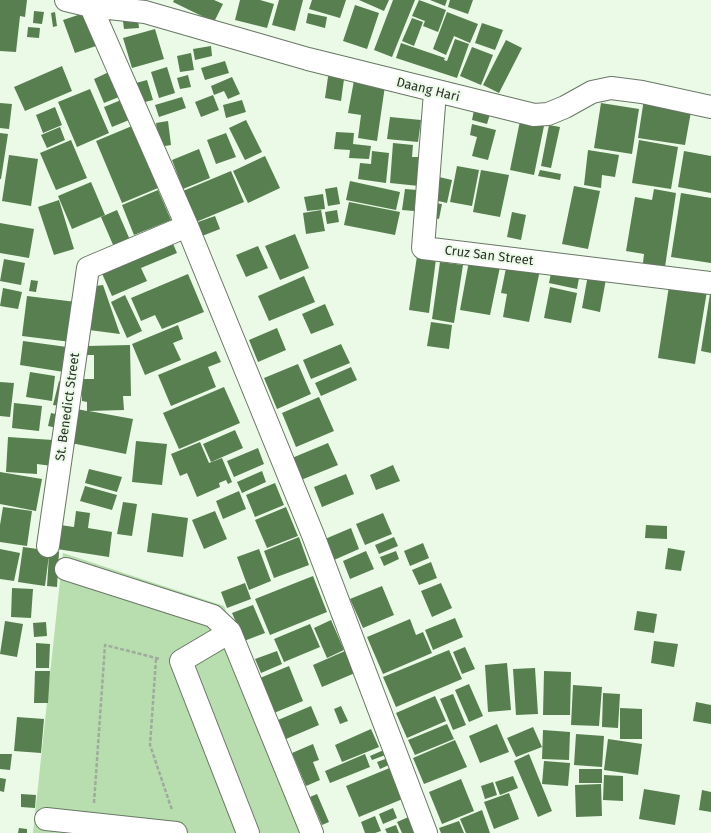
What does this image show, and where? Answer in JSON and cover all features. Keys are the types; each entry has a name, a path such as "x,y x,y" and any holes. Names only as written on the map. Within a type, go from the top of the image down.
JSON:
{"street":[{"name":"Daang Hari","path":"66,0 90,3 149,6 308,59 435,92 534,115 548,114 565,107 592,92 611,88 642,92 711,107"},
{"path":"90,3 187,226 312,535 426,833"},
{"name":"Cruz San Street","path":"435,92 423,248 711,283"},
{"name":"St. Benedict Street","path":"48,546 88,268 187,226"},
{"path":"66,569 213,616 230,632 308,832"},
{"path":"230,632 181,662 248,833"},
{"path":"46,819 176,833"}],"path":[{"path":"92,824 105,645 156,659 181,662"},
{"path":"156,659 150,745 173,811"}],"green space":[{"path":"63,553 224,606 318,833 33,833"}],"building":[{"path":"0,0 27,0 25,17 20,16 16,52 0,51"},
{"path":"174,0 214,0 223,4 214,22 173,2"},
{"path":"240,0 260,0 274,4 267,28 235,20"},
{"path":"279,0 303,0 295,31 272,25"},
{"path":"312,0 346,0 340,18 309,9"},
{"path":"359,0 389,0 384,11"},
{"path":"393,0 415,0 392,57 374,50"},
{"path":"419,0 446,10 438,32 423,26 425,21 412,16"},
{"path":"430,0 447,0 445,6"},
{"path":"450,0 473,0 468,14 448,7"},
{"path":"355,5 379,13 367,49 343,41"},
{"path":"34,11 44,12 42,24 33,23"},
{"path":"55,12 57,26 53,27 51,13"},
{"path":"447,12 478,24 470,43 454,36 446,55 433,49"},
{"path":"84,13 96,46 75,53 63,20"},
{"path":"308,13 327,17 325,28 306,23"},
{"path":"412,18 423,22 414,46 402,41"},
{"path":"138,19 139,28 124,29 123,21"},
{"path":"482,23 503,30 495,50 475,43"},
{"path":"28,27 40,28 39,38 27,37"},
{"path":"155,29 164,59 132,68 123,38"},
{"path":"455,39 469,44 457,78 396,58 401,43 445,58 444,60 447,61"},
{"path":"506,40 522,48 499,93 483,85"},
{"path":"211,46 212,56 195,60 193,49"},
{"path":"472,47 493,55 481,85 460,76"},
{"path":"191,53 194,70 180,72 177,56"},
{"path":"225,61 229,73 205,80 201,68"},
{"path":"62,66 72,91 25,111 14,87"},
{"path":"167,67 175,93 159,98 151,72"},
{"path":"329,70 345,72 341,101 325,98"},
{"path":"109,72 119,97 104,103 94,79"},
{"path":"188,75 191,87 180,89 177,78"},
{"path":"355,75 386,79 377,141 358,138 361,115 348,113"},
{"path":"232,77 240,94 228,99 224,91 214,95 211,86"},
{"path":"147,80 153,100 141,103 136,83"},
{"path":"90,89 109,133 77,147 58,102"},
{"path":"213,95 219,110 201,117 195,102"},
{"path":"182,97 186,108 159,117 155,105"},
{"path":"644,99 692,106 685,145 638,138"},
{"path":"121,100 129,120 112,127 104,107"},
{"path":"242,100 246,112 226,118 223,105"},
{"path":"0,103 12,104 9,129 0,128"},
{"path":"601,103 639,109 632,154 594,148"},
{"path":"55,107 62,125 43,133 36,115"},
{"path":"474,110 490,114 487,124 472,120"},
{"path":"390,117 421,120 418,142 387,139"},
{"path":"246,120 262,152 245,160 229,128"},
{"path":"168,121 171,145 159,147 156,123"},
{"path":"520,121 544,126 534,175 510,170"},
{"path":"472,124 496,130 488,160 472,156 477,137 470,135"},
{"path":"549,125 560,127 551,168 541,166"},
{"path":"132,126 158,188 122,203 96,141"},
{"path":"60,127 65,140 47,148 41,135"},
{"path":"336,132 354,133 353,144 371,146 369,159 349,158 350,150 334,149"},
{"path":"0,133 8,134 1,179 0,179"},
{"path":"226,133 236,157 216,164 207,140"},
{"path":"71,140 87,178 56,190 40,153"},
{"path":"639,140 678,147 671,189 632,183"},
{"path":"393,143 413,145 412,157 421,157 419,186 390,183"},
{"path":"199,149 210,178 183,189 172,160"},
{"path":"588,150 619,155 615,177 602,175 601,188 584,185"},
{"path":"372,151 389,153 386,183 358,179 360,163 371,164"},
{"path":"684,151 711,156 711,193 678,187"},
{"path":"9,155 38,159 31,206 2,201"},
{"path":"265,156 280,188 248,203 233,171"},
{"path":"457,166 479,170 472,206 450,202"},
{"path":"481,170 509,175 500,217 473,212"},
{"path":"540,170 561,174 560,180 538,176"},
{"path":"231,171 244,202 196,222 183,191"},
{"path":"439,177 452,180 447,203 434,200"},
{"path":"350,181 400,192 396,210 346,200"},
{"path":"91,182 105,215 72,229 58,196"},
{"path":"574,186 600,191 588,249 562,244"},
{"path":"337,187 340,204 328,206 325,189"},
{"path":"405,189 417,190 414,211 402,210"},
{"path":"654,189 676,193 665,267 643,263 644,254 626,251 635,197 652,200"},
{"path":"158,190 171,220 134,235 122,205"},
{"path":"681,193 711,198 711,263 671,257"},
{"path":"323,194 325,209 307,211 304,197"},
{"path":"59,200 74,249 54,255 38,207"},
{"path":"349,202 400,212 395,235 344,225"},
{"path":"434,203 442,204 439,219 431,217"},
{"path":"117,210 130,240 114,247 101,217"},
{"path":"321,210 325,231 306,234 303,213"},
{"path":"337,210 339,222 327,224 325,212"},
{"path":"512,212 526,215 521,240 507,237"},
{"path":"215,216 220,229 202,236 198,222"},
{"path":"0,223 34,229 29,258 0,253"},
{"path":"295,234 309,268 280,280 265,246"},
{"path":"171,239 177,253 141,268 147,281 112,296 100,269"},
{"path":"258,246 268,268 246,277 236,255"},
{"path":"417,256 436,259 429,313 409,310"},
{"path":"4,259 25,263 21,285 0,281"},
{"path":"469,261 500,267 490,315 460,310"},
{"path":"440,262 463,265 454,323 432,319"},
{"path":"507,263 540,270 529,322 503,317 507,294 501,293"},
{"path":"552,268 580,273 577,289 549,283"},
{"path":"188,274 204,312 162,329 155,315 141,321 131,298"},
{"path":"588,275 606,279 600,312 582,308"},
{"path":"304,276 315,302 269,321 258,296"},
{"path":"31,280 38,281 36,292 29,291"},
{"path":"103,285 120,334 89,330 88,287"},
{"path":"669,286 707,291 695,364 658,358"},
{"path":"550,287 577,293 571,323 544,318"},
{"path":"3,288 22,292 18,309 0,306"},
{"path":"711,294 711,353 701,351"},
{"path":"125,295 142,331 127,338 111,302"},
{"path":"27,296 76,302 71,342 22,336"},
{"path":"325,304 334,325 311,334 302,314"},
{"path":"431,322 452,325 449,349 427,346"},
{"path":"178,325 183,339 173,343 181,360 145,375 132,344"},
{"path":"277,328 286,350 258,362 249,340"},
{"path":"23,341 67,347 64,372 20,365"},
{"path":"341,344 350,363 311,379 303,360"},
{"path":"130,345 131,396 123,396 124,410 89,411 133,419 126,454 71,443 77,409 87,411 87,402 82,401 82,379 94,379 94,355 87,355 87,346"},
{"path":"216,351 221,362 208,367 216,387 171,406 158,375"},
{"path":"298,364 311,394 277,409 264,378"},
{"path":"351,367 357,380 321,396 315,383"},
{"path":"30,372 55,376 52,401 26,397"},
{"path":"59,381 67,383 61,406 53,405"},
{"path":"0,382 14,383 10,417 0,416"},
{"path":"224,387 240,423 179,449 163,413"},
{"path":"319,397 334,431 296,447 282,413"},
{"path":"14,403 42,406 39,431 12,428"},
{"path":"51,413 60,415 57,428 48,426"},
{"path":"235,430 243,448 211,462 203,444"},
{"path":"8,437 53,440 52,466 37,464 37,474 6,472"},
{"path":"136,441 167,444 162,485 132,482"},
{"path":"200,442 209,463 222,458 232,482 228,484 226,480 219,483 220,487 197,497 187,473 180,476 171,454"},
{"path":"328,443 338,465 301,480 292,458"},
{"path":"258,448 264,464 234,477 227,461"},
{"path":"393,465 400,481 376,490 370,475"},
{"path":"89,469 122,477 117,492 85,483"},
{"path":"262,471 266,482 242,493 237,482"},
{"path":"0,472 42,479 36,511 0,504"},
{"path":"346,474 354,494 322,507 314,487"},
{"path":"275,483 284,505 255,517 246,495"},
{"path":"85,486 117,495 112,510 80,501"},
{"path":"239,491 246,509 223,519 216,501"},
{"path":"123,502 137,504 132,536 117,534"},
{"path":"3,507 32,511 27,546 0,542 0,525"},
{"path":"286,507 298,536 267,548 255,520"},
{"path":"76,511 90,513 88,528 112,532 109,557 57,549 60,525 74,527"},
{"path":"215,511 227,539 204,549 192,520"},
{"path":"152,513 188,518 183,557 147,552"},
{"path":"383,513 392,534 365,545 356,524"},
{"path":"646,525 667,526 667,539 645,538"},
{"path":"351,528 359,549 334,560 325,539"},
{"path":"299,537 309,565 274,578 264,551"},
{"path":"394,537 398,546 379,554 375,545"},
{"path":"423,543 429,558 410,566 404,551"},
{"path":"23,547 59,552 57,587 47,586 49,555 45,586 18,582"},
{"path":"668,548 685,551 681,571 665,569"},
{"path":"0,549 20,553 14,581 0,579"},
{"path":"259,549 271,581 249,590 237,557"},
{"path":"366,551 374,569 350,579 343,561"},
{"path":"396,551 399,559 384,566 380,557"},
{"path":"431,562 437,578 419,585 412,570"},
{"path":"313,576 327,612 270,635 255,599"},
{"path":"245,583 251,599 227,608 221,592"},
{"path":"441,583 452,608 432,617 421,591"},
{"path":"382,586 394,615 363,628 350,599"},
{"path":"12,588 33,589 31,618 11,617"},
{"path":"253,605 265,633 244,641 232,613"},
{"path":"637,611 657,614 654,633 634,630"},
{"path":"455,618 463,637 433,650 425,630"},
{"path":"410,619 416,635 423,632 432,653 383,674 367,637"},
{"path":"331,620 344,650 327,658 314,628"},
{"path":"5,621 23,624 17,657 0,654"},
{"path":"46,622 47,636 34,637 33,623"},
{"path":"310,624 320,647 284,662 274,639"},
{"path":"654,641 678,644 674,667 651,663"},
{"path":"36,643 50,644 49,668 36,668"},
{"path":"465,647 475,669 462,674 453,652"},
{"path":"449,650 462,679 396,707 383,677"},
{"path":"277,651 282,664 261,673 255,659"},
{"path":"345,651 355,673 322,687 313,665"},
{"path":"507,663 511,710 488,712 485,665"},
{"path":"289,666 303,701 274,713 260,678"},
{"path":"535,668 538,714 516,715 513,669"},
{"path":"35,671 50,671 48,703 34,703"},
{"path":"544,671 571,672 570,715 543,715"},
{"path":"469,684 483,716 469,722 455,690"},
{"path":"573,685 602,687 599,726 571,725"},
{"path":"603,693 620,694 618,728 602,727"},
{"path":"453,694 466,725 453,730 440,699"},
{"path":"435,696 446,721 407,738 396,713"},
{"path":"696,702 711,705 711,724 693,721"},
{"path":"311,706 319,725 286,739 278,720"},
{"path":"341,706 348,721 340,724 334,709"},
{"path":"620,708 642,709 642,739 620,739"},
{"path":"17,717 44,719 41,753 14,751"},
{"path":"447,724 454,739 415,755 408,740"},
{"path":"497,724 509,752 480,763 469,736"},
{"path":"533,727 542,747 516,757 507,738"},
{"path":"371,729 379,747 342,762 335,745"},
{"path":"543,730 570,732 569,760 542,759"},
{"path":"576,734 604,736 602,767 574,765"},
{"path":"608,739 642,744 638,775 604,770"},
{"path":"455,740 467,767 424,784 413,758"},
{"path":"313,744 319,760 313,762 320,780 306,786 292,753"},
{"path":"386,749 388,754 372,760 370,756"},
{"path":"0,754 12,754 10,770 0,769"},
{"path":"365,754 370,767 330,783 325,771"},
{"path":"529,754 552,811 538,817 514,761"},
{"path":"388,758 391,764 380,769 377,762"},
{"path":"544,761 570,763 568,786 542,784"},
{"path":"392,767 405,798 359,817 346,786"},
{"path":"579,769 602,769 602,783 579,783"},
{"path":"604,775 623,776 623,801 603,800"},
{"path":"513,776 518,788 500,795 495,782"},
{"path":"0,778 6,779 4,792 0,791"},
{"path":"461,779 474,811 442,824 429,792"},
{"path":"493,782 497,795 485,799 481,786"},
{"path":"601,784 602,816 576,817 575,785"},
{"path":"644,789 680,795 675,825 639,819"},
{"path":"702,790 711,792 711,812 699,810"},
{"path":"509,793 519,819 494,829 484,802"},
{"path":"21,794 36,795 35,808 21,807"},
{"path":"317,794 329,822 322,825 310,797"},
{"path":"393,808 397,818 383,824 379,814"},
{"path":"482,810 490,833 466,833 460,819"},
{"path":"413,815 421,833 402,833 397,822"},
{"path":"375,816 381,831 375,833 365,833 361,822"},
{"path":"459,821 464,833 441,833 439,828"},
{"path":"396,825 399,833 387,833 385,829"},
{"path":"19,828 27,829 27,833 18,833"}]}
